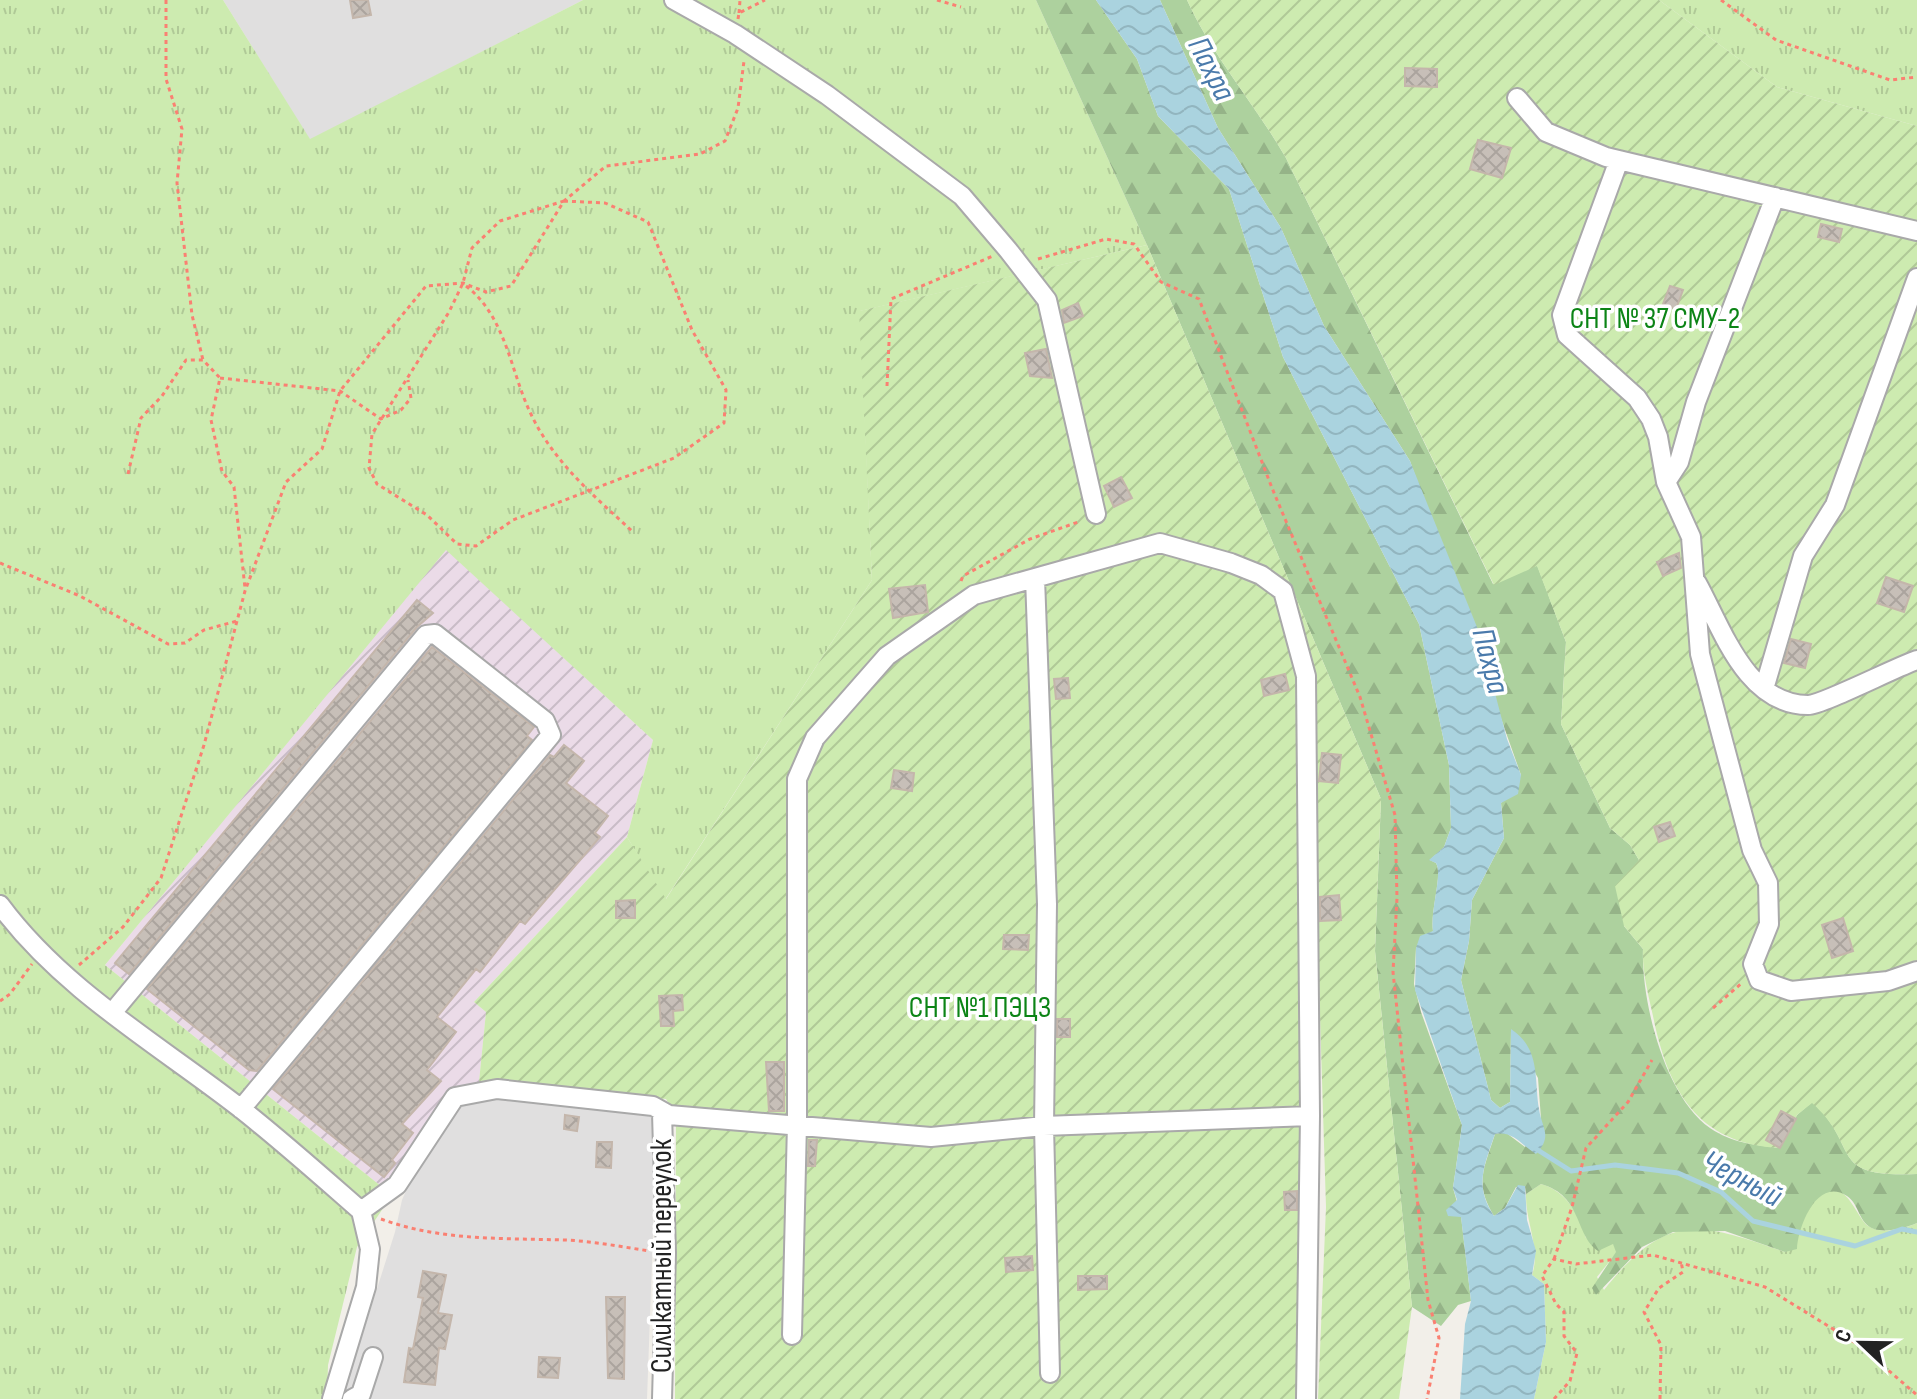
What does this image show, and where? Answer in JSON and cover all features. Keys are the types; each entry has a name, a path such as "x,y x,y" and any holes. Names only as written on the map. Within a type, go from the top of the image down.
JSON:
{"street":[{"path":"674,0 827,95 962,196 1008,250 1047,300 1096,514"},
{"path":"1517,98 1546,132 1619,160 1917,231"},
{"path":"1619,160 1562,315 1567,335 1637,398 1651,419 1658,437 1666,482 1691,537 1700,654 1752,850 1768,883 1769,924 1753,964 1759,980 1791,991 1888,981 1917,971"},
{"path":"1666,482 1679,462 1696,402 1775,197"},
{"path":"1764,689 1803,556 1835,505 1917,278"},
{"path":"792,1335 797,1123 797,779 815,738 887,656 963,601 1160,543 1231,563 1261,575 1283,591 1306,676 1310,1116 1306,1399"},
{"path":"1035,578 1047,904 1044,1126 1050,1373"},
{"path":"1696,581 1746,672 1772,696 1810,705 1917,660"},
{"path":"112,1013 426,635 435,634 545,721 551,735 241,1109"},
{"path":"0,905 38,951 66,976 241,1109 361,1211 370,1249 366,1287 332,1399"},
{"path":"361,1211 397,1185 455,1097 497,1089 653,1106 662,1113 931,1137 1044,1126 1310,1116"},
{"name":"Силикатный переулок","path":"662,1113 666,1253 662,1399"},
{"path":"352,1399 361,1394 373,1357"}],"path":[{"path":"166,0 166,79 182,129 177,183 192,315 203,360 220,378 340,391 381,419"},
{"path":"66,976 123,927 161,878 204,745 245,591 286,482 322,449 340,391 426,286 463,283 486,292 511,286 564,201 606,166 700,154 725,141 738,108 740,0"},
{"path":"739,13 765,0"},
{"path":"937,0 961,7"},
{"path":"1721,0 1776,40 1890,80 1917,77"},
{"path":"564,201 605,203 648,222 692,330 726,390 724,423 674,458 513,520 476,546 457,544 427,515 377,484 369,468 372,434 408,380 463,283 472,248 500,221 564,201"},
{"path":"887,386 891,299 1008,250"},
{"path":"463,283 480,297 506,343 529,411 565,469 632,531"},
{"path":"128,474 141,418 162,396 186,360 203,360"},
{"path":"220,378 211,420 222,471 234,487 245,591"},
{"path":"381,419 401,410 411,398 408,380"},
{"path":"963,601 957,588 963,576 1030,539 1096,514"},
{"path":"0,563 80,596 168,644 185,643 204,630 237,621"},
{"path":"0,1001 34,961"},
{"path":"1713,1008 1756,972"},
{"path":"1554,1399 1570,1381 1577,1353 1564,1336 1564,1312 1556,1304 1542,1276 1554,1259 1586,1148 1628,1102 1652,1060"},
{"path":"361,1211 403,1227 472,1239 568,1240 666,1253"},
{"path":"1554,1259 1576,1264 1653,1255 1765,1287 1859,1345 1917,1395"},
{"path":"1660,1399 1661,1345 1644,1312 1659,1288 1683,1272 1681,1261"}],"shaded area":[{"path":"223,0 583,0 310,140"},
{"path":"446,549 653,740 627,837 474,1002 486,1012 479,1082 452,1093 392,1195 105,965"},
{"path":"458,1096 653,1114 657,1124 647,1399 342,1399 395,1232 402,1200 442,1109"}],"green space":[{"path":"0,0 223,0 310,139 583,0 1036,0 1147,245 860,311 872,580 665,900 627,837 653,740 446,550 105,965 392,1195 357,1247 328,1365 327,1399 0,1399"},
{"path":"1036,0 1096,0 1137,59 1158,116 1229,189 1283,357 1419,624 1449,765 1451,828 1444,847 1430,860 1436,863 1438,869 1433,931 1416,948 1414,984 1462,1125 1453,1188 1461,1216 1471,1301 1458,1305 1441,1326 1412,1307 1375,951 1381,799 1147,245"},
{"path":"1160,0 1187,0 1209,41 1286,158 1493,584 1537,565 1566,642 1561,724 1610,828 1630,845 1639,860 1624,926 1643,949 1651,1020 1668,1071 1680,1094 1694,1114 1718,1133 1744,1142 1780,1148 1797,1115 1812,1102 1827,1118 1857,1165 1869,1171 1888,1174 1917,1174 1917,1223 1890,1230 1874,1229 1865,1223 1847,1196 1827,1193 1818,1198 1805,1217 1797,1249 1785,1252 1725,1231 1673,1232 1642,1247 1596,1295 1592,1288 1616,1252 1613,1244 1598,1251 1590,1244 1571,1206 1555,1190 1541,1184 1526,1194 1525,1187 1516,1187 1505,1208 1494,1216 1484,1194 1483,1176 1487,1157 1495,1134 1505,1132 1525,1147 1541,1119 1538,1078 1511,1030 1510,1102 1500,1108 1491,1100 1461,980 1469,941 1472,900 1504,838 1501,803 1521,775 1410,461 1324,326 1281,228 1218,128"},
{"name":"СНТ № 37 СМУ-2","path":"1187,0 1659,0 1777,87 1917,126 1917,1174 1888,1174 1869,1171 1857,1165 1827,1119 1812,1103 1797,1115 1780,1148 1751,1144 1727,1136 1707,1124 1678,1089 1659,1043 1643,966 1643,949 1624,926 1615,886 1639,860 1630,845 1610,828 1561,724 1566,642 1537,566 1494,585 1286,158 1209,41"},
{"path":"1659,0 1917,0 1917,126 1777,87"},
{"name":"СНТ №1 ПЭЦЗ","path":"1147,245 1381,799 1375,951 1412,1307 1399,1399 1318,1399 1326,1207 1318,953 1303,958 1303,1399 675,1399 676,1116 666,1099 479,1082 486,1012 474,1002 627,837 666,899 872,580 859,311"},
{"path":"1541,1184 1558,1192 1570,1205 1580,1220 1586,1238 1613,1243 1617,1252 1597,1277 1604,1290 1646,1247 1665,1236 1685,1230 1728,1234 1785,1252 1812,1204 1827,1191 1842,1193 1873,1229 1892,1230 1917,1223 1917,1399 1534,1399 1546,1342 1544,1284 1532,1275 1535,1255 1526,1194"}],"water":[{"path":"1096,0 1160,0 1218,128 1281,228 1324,326 1410,461 1479,632 1507,739 1521,775 1518,794 1501,803 1504,838 1472,900 1469,941 1461,980 1491,1100 1500,1108 1510,1102 1511,1029 1527,1046 1534,1065 1544,1142 1536,1154 1512,1137 1495,1134 1485,1166 1483,1185 1484,1195 1494,1216 1505,1208 1518,1185 1525,1186 1527,1220 1536,1251 1532,1275 1544,1284 1546,1342 1534,1399 1460,1399 1465,1324 1471,1301 1461,1217 1448,1216 1446,1210 1457,1200 1453,1188 1462,1125 1415,990 1416,948 1420,936 1433,931 1438,868 1436,863 1429,860 1444,847 1451,828 1449,765 1419,624 1283,357 1229,189 1158,116 1137,59"}],"building":[{"path":"350,0 368,0 371,15 353,18"},
{"path":"1405,68 1437,69 1437,87 1405,86"},
{"path":"1478,140 1511,148 1502,178 1470,169"},
{"path":"1821,224 1842,229 1839,242 1818,237"},
{"path":"1670,286 1683,290 1676,309 1663,304"},
{"path":"1078,303 1083,316 1064,323 1062,310"},
{"path":"1046,349 1052,378 1030,376 1025,353"},
{"path":"1121,477 1132,498 1114,507 1104,486"},
{"path":"1679,553 1681,568 1663,576 1657,562"},
{"path":"1886,577 1913,586 1904,612 1877,603"},
{"path":"925,585 928,612 893,618 889,589"},
{"path":"417,600 433,613 417,627 129,974 115,963"},
{"path":"1791,639 1811,644 1805,668 1784,663"},
{"path":"432,647 534,727 527,736 532,740 257,1071 249,1070 147,989"},
{"path":"1285,674 1289,690 1264,696 1261,680"},
{"path":"1068,678 1070,698 1056,699 1054,679"},
{"path":"564,745 584,761 566,783 608,816 595,833 600,837 525,924 520,921 480,972 476,969 437,1017 456,1032 427,1070 441,1081 402,1124 413,1133 392,1160 395,1163 384,1177 273,1089 550,755 554,757"},
{"path":"1322,753 1341,755 1338,783 1319,781"},
{"path":"894,770 914,773 912,791 891,788"},
{"path":"1670,822 1675,836 1659,842 1654,827"},
{"path":"1339,895 1341,920 1320,921 1320,897"},
{"path":"635,900 635,918 616,918 616,901"},
{"path":"1843,918 1853,951 1832,958 1822,925"},
{"path":"1004,935 1029,935 1028,950 1003,949"},
{"path":"682,995 683,1010 673,1011 674,1026 661,1026 659,996"},
{"path":"1057,1019 1070,1019 1070,1037 1057,1037"},
{"path":"766,1062 784,1062 784,1111 769,1111"},
{"path":"1781,1111 1796,1119 1780,1148 1766,1140"},
{"path":"565,1115 579,1117 577,1131 564,1129"},
{"path":"809,1140 817,1140 815,1166 808,1166"},
{"path":"597,1142 612,1142 611,1168 596,1167"},
{"path":"1297,1191 1297,1210 1285,1210 1284,1192"},
{"path":"1032,1256 1033,1270 1006,1272 1005,1258"},
{"path":"423,1271 446,1275 438,1313 452,1315 445,1349 439,1348 435,1385 404,1382 409,1348 413,1349 423,1298 418,1297"},
{"path":"1078,1276 1107,1276 1107,1289 1078,1290"},
{"path":"606,1297 625,1297 624,1379 608,1378"},
{"path":"539,1357 560,1358 558,1378 538,1377"}],"waterway":[{"name":"Черный","path":"1533,1147 1571,1171 1615,1165 1678,1173 1721,1192 1753,1221 1855,1246 1902,1229 1917,1232"}],"water label":[{"name":"Пахра","path":"1211,69"},
{"name":"Пахра","path":"1490,661"}]}
